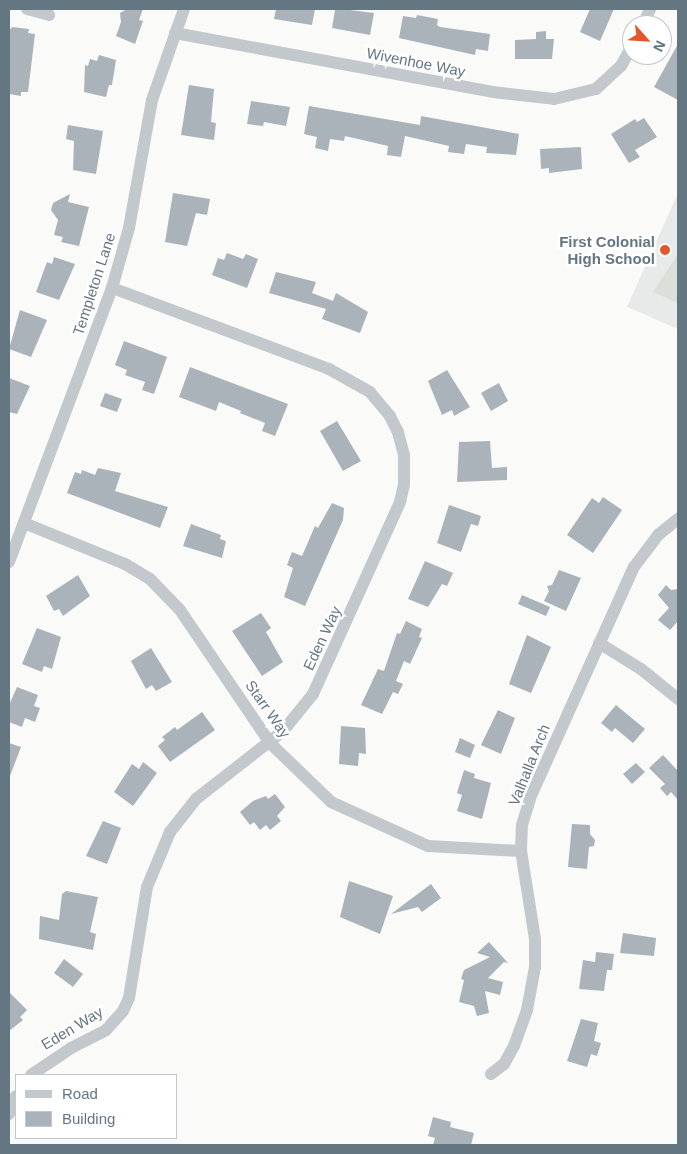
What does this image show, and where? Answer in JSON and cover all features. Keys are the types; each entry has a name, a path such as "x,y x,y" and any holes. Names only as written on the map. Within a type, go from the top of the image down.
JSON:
{"street":[{"path":"27,9 49,15"},
{"name":"Templeton Lane","path":"9,562 112,288 129,228 152,100 184,9"},
{"name":"Wivenhoe Way","path":"175,33 493,92 554,99 596,89 622,64"},
{"name":"Eden Way","path":"33,1074 117,1020 129,998 150,877 170,832 196,799 270,743 300,712 313,694 400,502 405,468 398,432 382,404 370,392 350,380 112,288"},
{"name":"Valhalla Arch","path":"491,1074 504,1064 514,1046 527,1010 535,967 535,939 521,851 522,826 530,798 634,567 658,535 678,519"},
{"name":"Starr Way","path":"24,523 126,564 150,579 180,610 270,743 331,802 380,826 428,846 521,851"},
{"path":"599,643 641,668 678,700"},
{"path":"9,1114 15,1099"}],"shaded area":[{"name":"First Colonial High School","path":"678,193 678,329 627,307"},
{"path":"678,254 678,303 653,292"}],"building":[{"path":"127,9 143,9 139,20 143,21 135,44 116,36 121,22 120,13"},
{"path":"276,9 315,9 312,25 274,19"},
{"path":"342,9 374,13 370,35 332,28 335,10"},
{"path":"590,9 614,9 600,41 580,32"},
{"path":"417,15 438,19 437,25 440,27 490,34 488,51 476,49 475,55 399,38 403,16 416,18"},
{"path":"12,27 29,29 28,33 35,34 28,92 21,92 21,96 9,94 9,31"},
{"path":"546,31 546,39 554,39 552,59 515,59 515,40 536,39 536,32"},
{"path":"678,44 678,100 654,87 666,65 672,65 672,55"},
{"path":"99,55 116,60 112,85 109,85 106,97 84,92 85,65 88,66 90,59 97,61"},
{"path":"189,85 214,89 211,122 216,123 214,140 181,135"},
{"path":"251,101 290,107 286,126 264,122 263,126 247,124"},
{"path":"309,106 420,125 421,116 519,134 516,155 486,153 487,147 466,144 464,154 448,152 449,146 405,136 401,157 387,155 388,146 345,136 344,141 330,139 328,151 315,148 317,137 304,134"},
{"path":"644,118 657,137 635,150 640,157 629,163 611,134 635,119 637,122"},
{"path":"68,125 103,131 96,174 73,170 74,141 66,139"},
{"path":"581,147 582,169 549,173 549,168 541,169 540,149"},
{"path":"173,193 210,199 207,215 196,213 187,246 165,242"},
{"path":"70,194 68,202 89,207 79,246 61,242 63,237 54,235 58,220 51,210 53,203"},
{"path":"227,253 243,259 246,254 258,259 247,288 212,275 218,258 224,260"},
{"path":"54,257 75,264 59,300 36,292 47,262 52,264"},
{"path":"276,272 316,282 312,293 333,301 336,293 368,312 360,333 322,319 326,309 269,293"},
{"path":"20,310 47,320 31,357 9,349"},
{"path":"124,341 167,357 154,394 142,390 145,382 125,375 127,370 115,365"},
{"path":"190,367 288,404 275,436 262,431 265,423 219,402 216,411 179,397"},
{"path":"447,370 470,407 454,416 452,410 442,415 428,381"},
{"path":"9,378 30,386 17,414 9,412"},
{"path":"499,383 508,401 491,411 481,393"},
{"path":"105,393 122,399 117,412 100,406"},
{"path":"337,421 361,461 343,471 320,431"},
{"path":"490,441 492,468 507,467 507,480 457,482 459,442"},
{"path":"98,468 121,473 115,491 168,507 160,528 67,493 75,472 81,474 82,470 95,475"},
{"path":"603,497 622,510 593,553 567,535 592,498 599,503"},
{"path":"332,503 344,508 343,520 305,606 284,597 293,568 287,565 292,552 302,556 315,526 318,528"},
{"path":"449,505 481,516 478,526 471,524 461,552 437,543"},
{"path":"191,524 221,535 220,539 226,541 222,558 183,546"},
{"path":"425,561 453,573 447,586 442,584 428,607 408,599"},
{"path":"559,570 581,578 566,611 544,601 549,591 547,586 552,585"},
{"path":"78,575 90,596 63,616 59,609 54,611 46,596"},
{"path":"666,585 671,590 678,589 678,621 670,630 658,620 669,608 658,595"},
{"path":"522,595 550,607 546,616 518,604"},
{"path":"261,613 271,628 266,632 283,662 262,676 232,631"},
{"path":"406,621 422,629 419,637 422,638 410,664 404,661 396,681 403,684 398,694 393,692 382,714 361,705 378,669 384,671 397,633 400,634"},
{"path":"37,628 61,637 52,669 44,666 42,672 22,664"},
{"path":"527,635 551,647 531,693 509,684"},
{"path":"151,648 172,682 156,691 152,685 146,689 131,661"},
{"path":"17,687 38,695 34,706 40,708 35,722 25,718 22,727 9,722 9,705"},
{"path":"616,705 645,729 633,743 615,728 612,732 601,723"},
{"path":"498,710 515,718 501,754 481,745"},
{"path":"202,712 215,730 170,762 158,746 165,740 162,737 175,727 177,730"},
{"path":"341,726 365,728 366,754 359,753 358,766 339,764"},
{"path":"460,738 475,745 470,758 455,752"},
{"path":"9,743 21,747 10,776 9,776"},
{"path":"663,755 678,771 678,800 671,792 667,796 660,788 665,784 649,768"},
{"path":"143,762 157,773 133,806 114,792 132,764 139,769"},
{"path":"636,763 645,772 632,784 623,774"},
{"path":"464,770 475,774 474,778 491,783 482,819 457,811 462,795 457,793"},
{"path":"275,794 285,807 277,816 281,821 270,830 266,825 260,830 254,822 250,825 240,812 253,801 266,796 268,799"},
{"path":"103,821 121,828 107,864 86,856"},
{"path":"572,824 590,825 590,834 595,840 594,846 589,847 587,869 568,867"},
{"path":"349,881 393,896 380,934 340,917"},
{"path":"431,884 441,898 422,912 418,907 391,914"},
{"path":"66,891 98,897 90,932 96,934 93,950 39,939 40,916 59,920 62,894"},
{"path":"623,933 656,938 654,956 620,953"},
{"path":"489,942 508,963 504,962 488,978 503,982 500,995 485,991 489,1013 477,1016 474,1006 459,1002 464,980 461,979 464,970 490,957 477,953"},
{"path":"596,952 614,954 612,970 607,970 604,991 579,989 583,960 595,962"},
{"path":"64,959 83,974 73,987 54,973"},
{"path":"9,992 27,1010 20,1017 23,1020 9,1031"},
{"path":"581,1019 598,1023 594,1041 601,1043 597,1056 591,1054 587,1067 567,1061"},
{"path":"433,1117 451,1122 450,1127 474,1133 471,1145 433,1145 435,1138 428,1136"}],"place":[{"name":"First Colonial High School","path":"665,250"}]}
